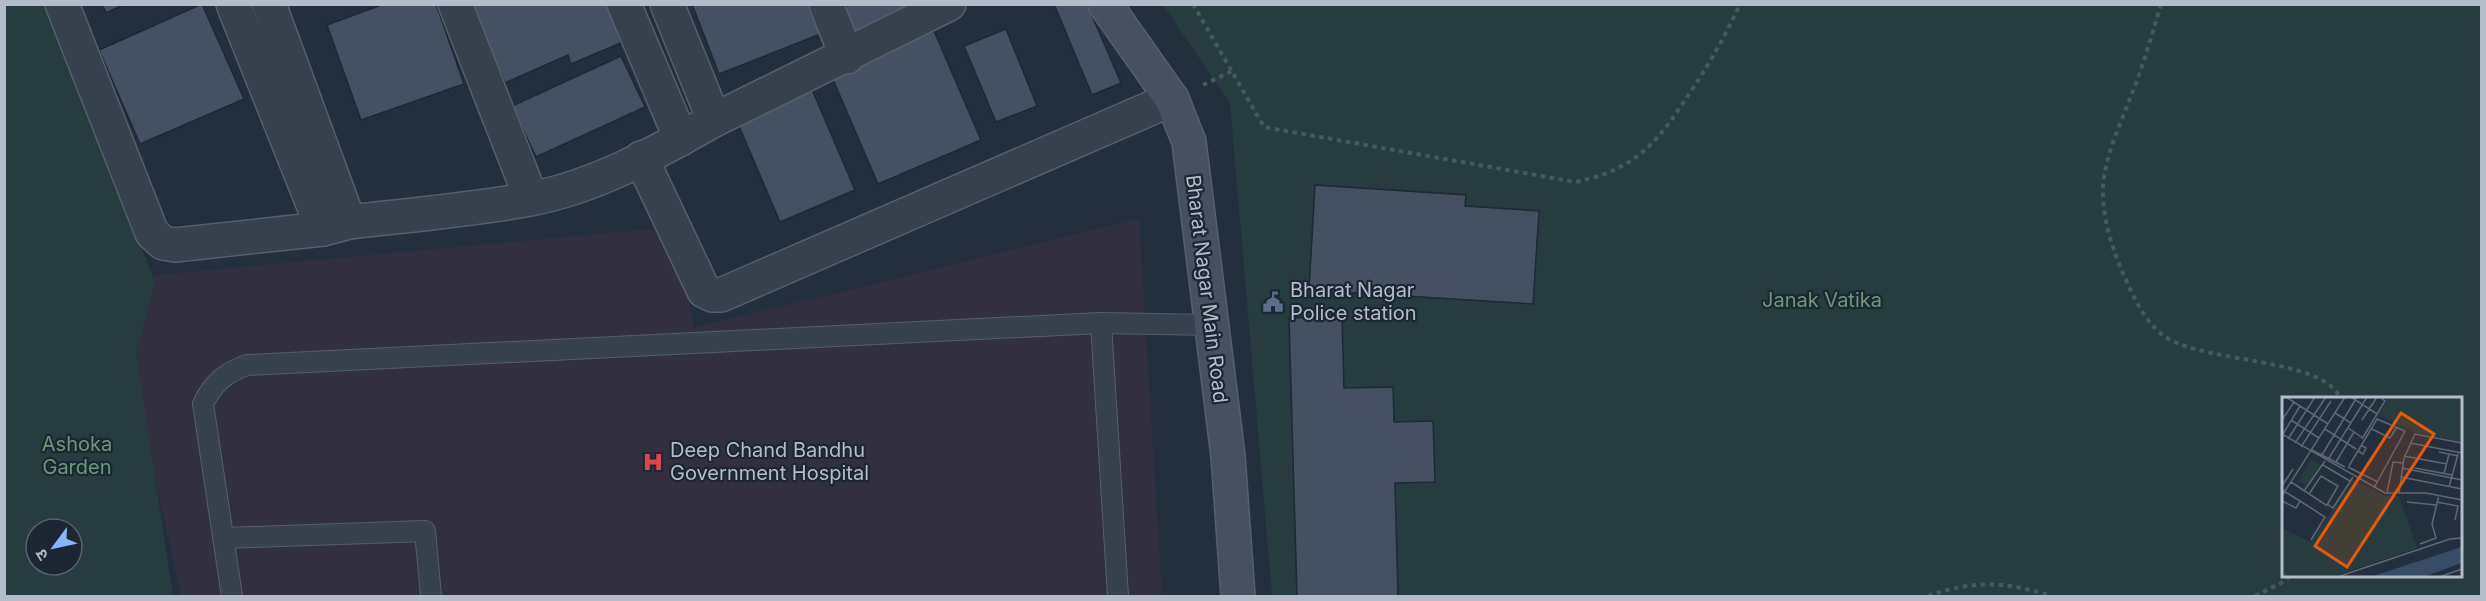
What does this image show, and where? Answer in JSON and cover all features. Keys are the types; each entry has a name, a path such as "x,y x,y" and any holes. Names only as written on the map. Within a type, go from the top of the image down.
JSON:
{"street":[{"path":"62,4 152,233 163,243 175,244 336,226 531,198 574,187 681,139 714,120 847,57 949,4"},
{"path":"233,4 336,226"},
{"path":"269,4 336,226"},
{"path":"455,4 531,198"},
{"path":"624,4 681,139"},
{"path":"668,4 714,120"},
{"path":"826,4 847,57"},
{"name":"Bharat Nagar Main Road","path":"1105,4 1172,99 1189,142 1228,456 1238,597"},
{"path":"641,158 704,291 712,295 721,295 1172,99"}],"lane":[{"path":"232,597 203,404 212,386 230,371 247,365 1101,323 1212,325"},
{"path":"1101,323 1118,597"},
{"path":"223,538 425,531 431,597"}],"path":[{"path":"1193,4 1264,127 1575,182 1624,165 1662,135 1720,47 1740,4"},
{"path":"2161,4 2146,56 2109,155 2103,187 2107,232 2131,292 2147,320 2167,338 2199,352 2270,364 2312,375 2325,381 2338,397"},
{"path":"2255,597 2288,577"},
{"path":"1928,597 1950,589 1990,582 2026,588 2051,597"}],"shaded area":[{"name":"Deep Chand Bandhu Government Hospital","path":"1139,219 1162,596 181,596 112,279 673,227 694,328"}],"green space":[{"name":"Ashoka Garden","path":"4,5 43,5 155,282 136,352 173,596 5,596"},
{"name":"Janak Vatika","path":"1163,5 2481,5 2481,596 1272,596 1230,103"}],"building":[{"path":"102,4 125,4 106,13"},
{"path":"202,4 244,99 140,144 99,50"},
{"path":"384,4 436,4 464,84 361,120 327,25"},
{"path":"471,4 606,4 623,42 571,64 568,55 505,83"},
{"path":"692,4 812,4 823,33 719,74"},
{"path":"851,4 943,4 850,43 835,12"},
{"path":"1054,4 1087,4 1121,83 1092,95"},
{"path":"1006,29 1037,106 996,122 964,46"},
{"path":"934,31 981,140 878,184 831,75"},
{"path":"621,56 645,107 536,157 512,106"},
{"path":"808,80 855,190 780,222 733,112"},
{"path":"1315,185 1466,195 1465,206 1539,211 1533,304 1309,290"},
{"path":"1342,317 1344,388 1393,387 1394,422 1433,421 1435,482 1395,483 1398,596 1297,596 1289,318"}],"place":[{"name":"Bharat Nagar Police station","path":"1273,302"},
{"name":"Deep Chand Bandhu Government Hospital","path":"653,462"}]}
